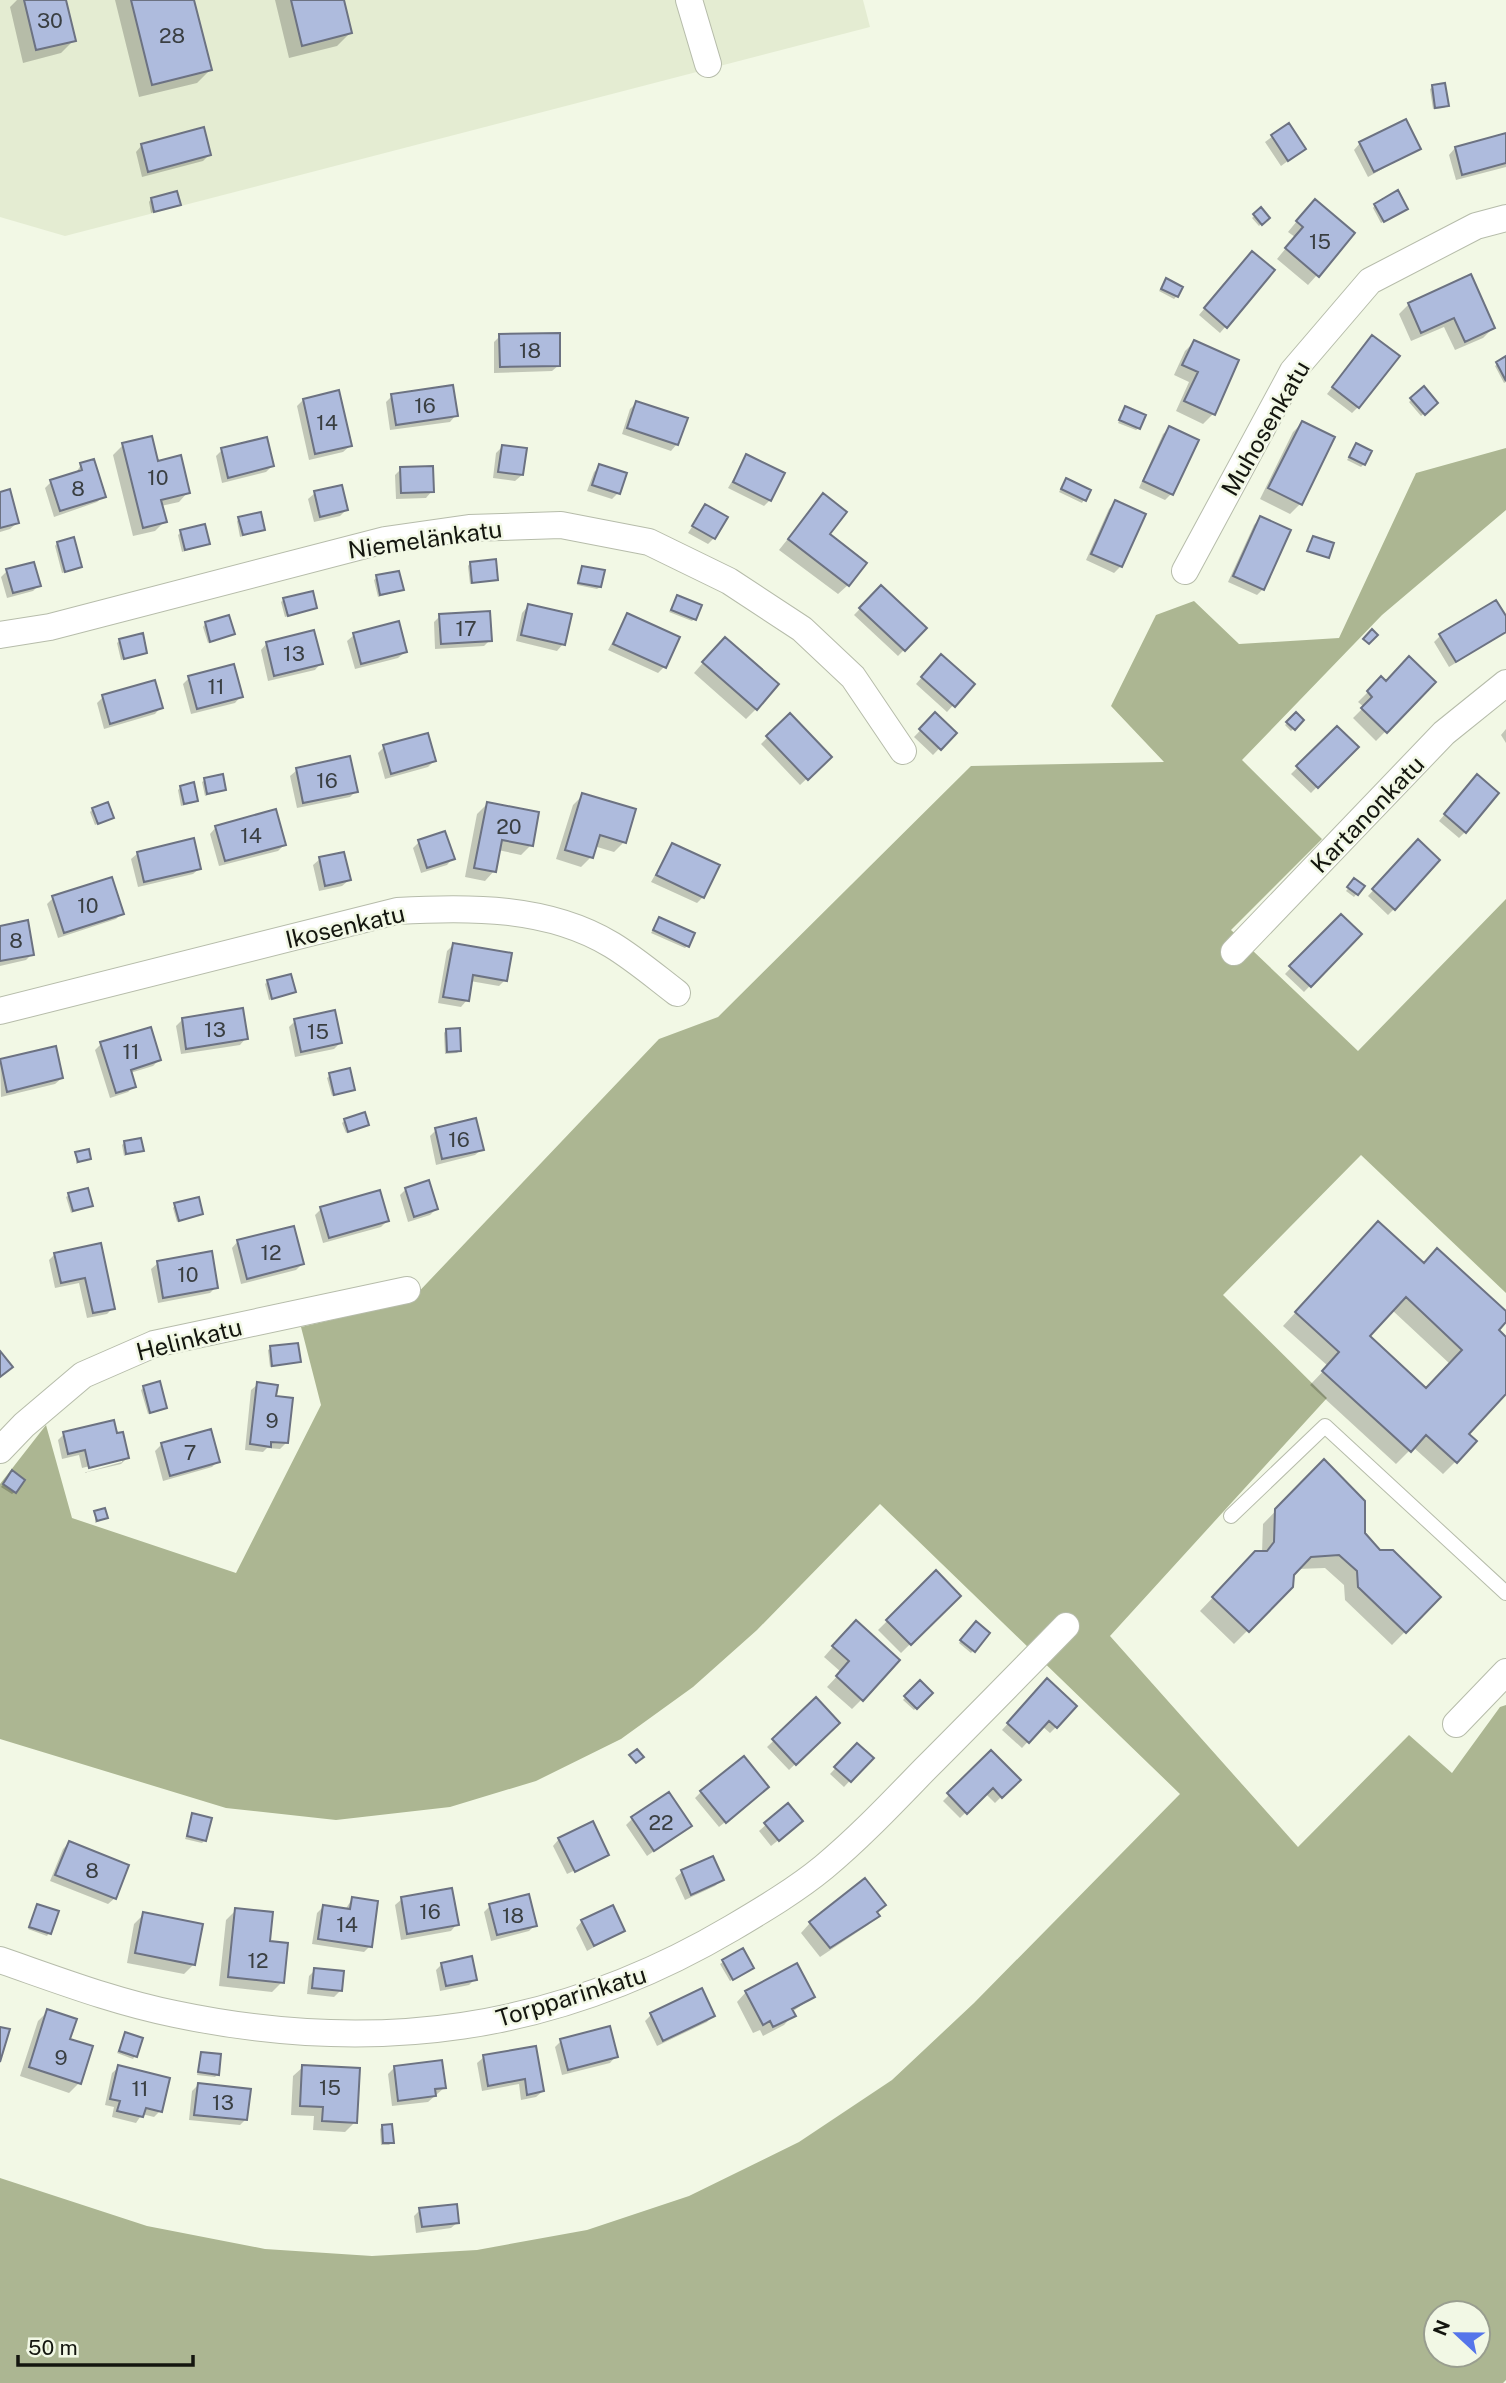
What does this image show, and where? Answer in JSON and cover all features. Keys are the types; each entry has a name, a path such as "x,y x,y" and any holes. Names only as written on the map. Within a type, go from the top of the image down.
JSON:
{"street":[{"path":"689,0 708,64"},
{"name":"Muhosenkatu","path":"1185,571 1293,371 1370,281 1476,226 1506,218"},
{"name":"Niemelänkatu","path":"0,635 50,627 385,540 470,528 561,525 649,542 729,581 802,629 853,677 903,751"},
{"name":"Kartanonkatu","path":"1234,952 1444,733 1506,682"},
{"name":"Ikosenkatu","path":"0,1011 397,911 457,907 515,913 563,923 611,944 677,993"},
{"name":"Helinkatu","path":"0,1450 43,1408 83,1375 154,1344 407,1290"},
{"name":"Torpparinkatu","path":"0,1960 100,1994 173,2014 315,2034 388,2035 446,2029 511,2018 582,1998 652,1972 770,1905 823,1868 878,1817 1066,1626"},
{"path":"1456,1724 1506,1672"}],"lane":[{"path":"1231,1516 1325,1426 1506,1593"}],"shaded area":[{"path":"0,0 863,0 870,27 65,236 0,217"},
{"path":"1506,448 1506,510 1382,615 1242,760 1322,839 1231,930 1358,1051 1506,899 1506,1293 1361,1155 1223,1295 1327,1398 1110,1636 1298,1847 1409,1735 1452,1773 1500,1707 1506,1705 1506,2380 1503,2383 0,2383 0,2178 147,2226 265,2249 372,2256 477,2250 587,2230 689,2196 799,2142 892,2080 974,2003 1180,1794 880,1504 757,1630 693,1687 621,1739 536,1781 450,1807 336,1820 226,1808 0,1739 0,1484 46,1425 72,1518 236,1573 321,1405 301,1327 409,1302 659,1039 718,1017 971,766 1164,762 1111,706 1156,615 1194,601 1239,644 1339,638 1416,473"}],"building":[{"path":"24,0 66,0 76,41 36,50"},
{"path":"131,0 194,0 212,70 152,85"},
{"path":"291,0 344,0 352,33 302,46"},
{"path":"1445,83 1449,106 1435,108 1432,85"},
{"path":"1406,119 1421,149 1374,172 1359,142"},
{"path":"1289,123 1306,149 1288,161 1271,135"},
{"path":"204,127 211,155 148,172 141,144"},
{"path":"1506,133 1506,163 1462,175 1455,147"},
{"path":"1398,190 1408,209 1384,222 1374,204"},
{"path":"177,191 181,205 154,212 151,198"},
{"path":"1315,199 1355,233 1319,277 1285,248 1303,227 1296,221"},
{"path":"1261,207 1270,218 1262,225 1253,214"},
{"path":"1252,251 1275,270 1227,328 1204,308"},
{"path":"1471,274 1495,328 1465,342 1454,318 1421,333 1408,303"},
{"path":"1166,278 1183,287 1178,297 1161,289"},
{"path":"560,333 560,366 500,367 499,334"},
{"path":"1372,335 1400,356 1359,408 1332,387"},
{"path":"1194,340 1239,360 1215,415 1184,401 1198,372 1182,365"},
{"path":"1506,356 1506,381 1496,362"},
{"path":"453,385 458,416 396,425 391,394"},
{"path":"1424,386 1438,403 1425,415 1410,398"},
{"path":"339,390 352,446 315,454 303,399"},
{"path":"636,401 688,418 678,445 627,428"},
{"path":"1125,406 1146,415 1140,429 1119,420"},
{"path":"1302,421 1335,437 1302,505 1268,488"},
{"path":"1169,426 1199,440 1173,495 1143,481"},
{"path":"152,436 158,461 181,455 190,493 161,500 167,522 143,528 122,443"},
{"path":"267,437 274,466 228,478 221,448"},
{"path":"1356,443 1372,451 1365,465 1349,457"},
{"path":"502,445 527,448 523,475 498,472"},
{"path":"746,454 785,473 771,501 733,482"},
{"path":"94,459 106,497 60,511 50,480 82,470 80,463"},
{"path":"599,464 627,473 620,494 592,485"},
{"path":"433,466 434,492 401,493 400,467"},
{"path":"1066,478 1091,490 1086,501 1061,489"},
{"path":"342,485 348,510 320,517 314,491"},
{"path":"10,489 19,523 0,528 0,492"},
{"path":"823,493 847,512 830,534 867,563 849,586 788,539"},
{"path":"1115,500 1146,514 1122,567 1091,554"},
{"path":"705,504 728,517 715,539 692,526"},
{"path":"261,512 265,530 243,535 238,517"},
{"path":"1260,516 1291,530 1264,590 1233,576"},
{"path":"205,524 210,544 185,550 180,530"},
{"path":"1313,536 1334,543 1329,558 1307,551"},
{"path":"74,537 82,567 65,572 57,542"},
{"path":"496,559 498,580 472,583 470,562"},
{"path":"34,562 41,586 13,593 6,569"},
{"path":"582,566 605,570 601,587 578,583"},
{"path":"399,571 404,590 380,595 376,575"},
{"path":"881,585 927,628 905,651 859,608"},
{"path":"313,591 317,608 288,616 283,598"},
{"path":"677,595 702,605 696,620 671,610"},
{"path":"1496,600 1506,616 1506,632 1456,662 1439,634"},
{"path":"528,604 572,614 565,645 521,635"},
{"path":"490,611 492,641 441,644 439,614"},
{"path":"627,613 680,637 666,668 613,644"},
{"path":"229,615 235,634 210,642 205,622"},
{"path":"399,621 407,652 361,664 353,633"},
{"path":"1372,629 1378,635 1369,644 1363,639"},
{"path":"314,630 323,664 274,676 266,642"},
{"path":"143,633 147,653 124,659 119,639"},
{"path":"725,637 779,684 757,710 702,662"},
{"path":"941,654 975,684 955,707 921,677"},
{"path":"1409,656 1436,682 1387,733 1361,708 1372,697 1367,691 1381,676 1386,681"},
{"path":"234,664 243,697 197,709 188,676"},
{"path":"155,680 163,708 110,724 102,695"},
{"path":"935,712 957,733 941,750 919,729"},
{"path":"1296,712 1304,720 1295,730 1286,722"},
{"path":"790,713 832,757 808,780 766,736"},
{"path":"1337,726 1359,747 1318,788 1296,766"},
{"path":"428,733 436,761 391,774 383,745"},
{"path":"350,756 358,792 303,803 296,768"},
{"path":"223,774 226,790 207,794 204,778"},
{"path":"1477,774 1499,793 1466,833 1444,814"},
{"path":"194,782 198,801 184,804 180,786"},
{"path":"582,793 636,809 626,843 600,835 593,858 565,850"},
{"path":"108,802 114,818 98,824 92,808"},
{"path":"487,802 539,812 533,846 502,840 496,872 474,868"},
{"path":"276,809 286,845 225,861 215,826"},
{"path":"445,831 455,859 427,868 418,840"},
{"path":"194,838 201,869 144,882 137,852"},
{"path":"1418,839 1440,860 1395,910 1372,889"},
{"path":"672,843 720,865 704,898 656,875"},
{"path":"344,852 351,880 325,886 319,857"},
{"path":"112,877 124,914 64,933 52,896"},
{"path":"1354,878 1365,886 1358,895 1347,887"},
{"path":"1341,914 1362,934 1311,987 1289,966"},
{"path":"659,917 695,933 689,947 653,930"},
{"path":"28,920 34,955 0,961 0,926"},
{"path":"453,943 512,953 507,981 473,975 469,1001 443,997"},
{"path":"291,974 296,992 272,999 267,980"},
{"path":"243,1008 248,1039 186,1049 182,1018"},
{"path":"335,1010 342,1043 301,1052 294,1019"},
{"path":"151,1027 161,1060 131,1070 136,1087 116,1093 100,1042"},
{"path":"460,1028 461,1051 447,1052 446,1029"},
{"path":"56,1046 63,1078 7,1092 0,1059"},
{"path":"350,1068 355,1090 334,1095 329,1073"},
{"path":"365,1112 369,1125 348,1132 344,1119"},
{"path":"476,1118 484,1150 442,1159 435,1128"},
{"path":"141,1138 144,1151 126,1154 124,1141"},
{"path":"89,1149 91,1159 78,1162 75,1152"},
{"path":"429,1180 438,1209 414,1217 405,1188"},
{"path":"88,1188 93,1206 73,1211 68,1193"},
{"path":"380,1190 389,1221 329,1238 320,1207"},
{"path":"199,1197 203,1214 179,1221 174,1203"},
{"path":"1378,1221 1424,1263 1437,1248 1506,1311 1506,1322 1499,1330 1506,1337 1506,1394 1469,1434 1477,1441 1457,1463 1426,1435 1411,1452 1322,1371 1339,1352 1295,1312","holes":["1406,1297 1462,1350 1426,1388 1370,1336"]},
{"path":"294,1226 304,1264 247,1279 237,1240"},
{"path":"101,1243 115,1309 93,1313 85,1278 61,1283 54,1253"},
{"path":"212,1251 218,1288 163,1298 157,1261"},
{"path":"298,1343 301,1362 272,1366 270,1346"},
{"path":"0,1351 13,1367 0,1377"},
{"path":"160,1381 167,1408 150,1413 143,1386"},
{"path":"257,1382 278,1385 276,1396 293,1398 288,1443 271,1442 271,1447 250,1444"},
{"path":"114,1420 117,1433 123,1432 129,1458 89,1468 85,1450 68,1454 63,1432"},
{"path":"211,1429 220,1462 170,1476 161,1443"},
{"path":"1324,1459 1365,1501 1365,1533 1380,1550 1393,1550 1441,1597 1406,1633 1358,1587 1357,1571 1339,1555 1311,1557 1294,1575 1293,1587 1249,1632 1212,1597 1255,1551 1267,1551 1274,1542 1275,1509"},
{"path":"12,1470 25,1480 16,1493 3,1484"},
{"path":"105,1508 108,1518 97,1521 94,1511"},
{"path":"936,1570 961,1596 911,1645 886,1620"},
{"path":"856,1620 900,1660 863,1701 836,1676 849,1661 832,1646"},
{"path":"976,1621 990,1633 975,1652 960,1640"},
{"path":"1047,1678 1077,1706 1057,1728 1049,1721 1029,1743 1007,1723"},
{"path":"920,1680 933,1693 917,1709 904,1696"},
{"path":"816,1697 840,1723 796,1765 772,1739"},
{"path":"857,1743 874,1758 851,1782 834,1767"},
{"path":"637,1749 644,1757 636,1763 629,1755"},
{"path":"991,1750 1021,1780 1002,1798 993,1788 967,1814 947,1793"},
{"path":"744,1756 769,1787 726,1823 700,1791"},
{"path":"669,1792 692,1826 654,1851 631,1817"},
{"path":"788,1803 803,1821 779,1841 764,1823"},
{"path":"192,1813 212,1818 206,1841 187,1836"},
{"path":"593,1821 609,1855 575,1872 558,1838"},
{"path":"69,1841 129,1865 116,1899 55,1875"},
{"path":"713,1856 724,1880 691,1895 681,1870"},
{"path":"865,1878 886,1905 877,1912 880,1916 830,1948 809,1922"},
{"path":"452,1888 459,1925 407,1934 401,1897"},
{"path":"529,1894 537,1926 497,1935 489,1904"},
{"path":"352,1897 378,1901 372,1947 318,1939 323,1905 350,1909"},
{"path":"37,1904 59,1911 51,1934 29,1927"},
{"path":"613,1905 625,1931 594,1946 581,1920"},
{"path":"235,1908 273,1912 270,1941 288,1943 284,1983 228,1977"},
{"path":"143,1912 203,1924 195,1965 135,1953"},
{"path":"743,1948 754,1968 733,1980 722,1960"},
{"path":"472,1956 477,1980 446,1986 441,1963"},
{"path":"797,1963 815,1997 792,2009 796,2016 773,2027 770,2021 763,2025 745,1991"},
{"path":"314,1968 344,1971 342,1991 312,1988"},
{"path":"702,1988 715,2016 663,2041 650,2013"},
{"path":"47,2009 77,2019 70,2039 93,2046 81,2084 29,2067"},
{"path":"610,2026 618,2057 568,2070 560,2039"},
{"path":"0,2027 10,2029 0,2062"},
{"path":"125,2032 143,2038 137,2057 119,2051"},
{"path":"536,2046 544,2091 527,2095 525,2079 488,2086 483,2055"},
{"path":"201,2052 221,2054 219,2075 198,2072"},
{"path":"442,2060 446,2088 435,2089 436,2096 398,2101 394,2066"},
{"path":"118,2065 170,2078 162,2112 146,2108 143,2117 117,2111 120,2101 110,2099"},
{"path":"302,2065 360,2068 357,2123 322,2121 323,2107 300,2106"},
{"path":"198,2083 251,2089 247,2120 194,2115"},
{"path":"392,2124 394,2143 383,2143 382,2125"},
{"path":"457,2204 459,2223 422,2227 419,2208"}]}
